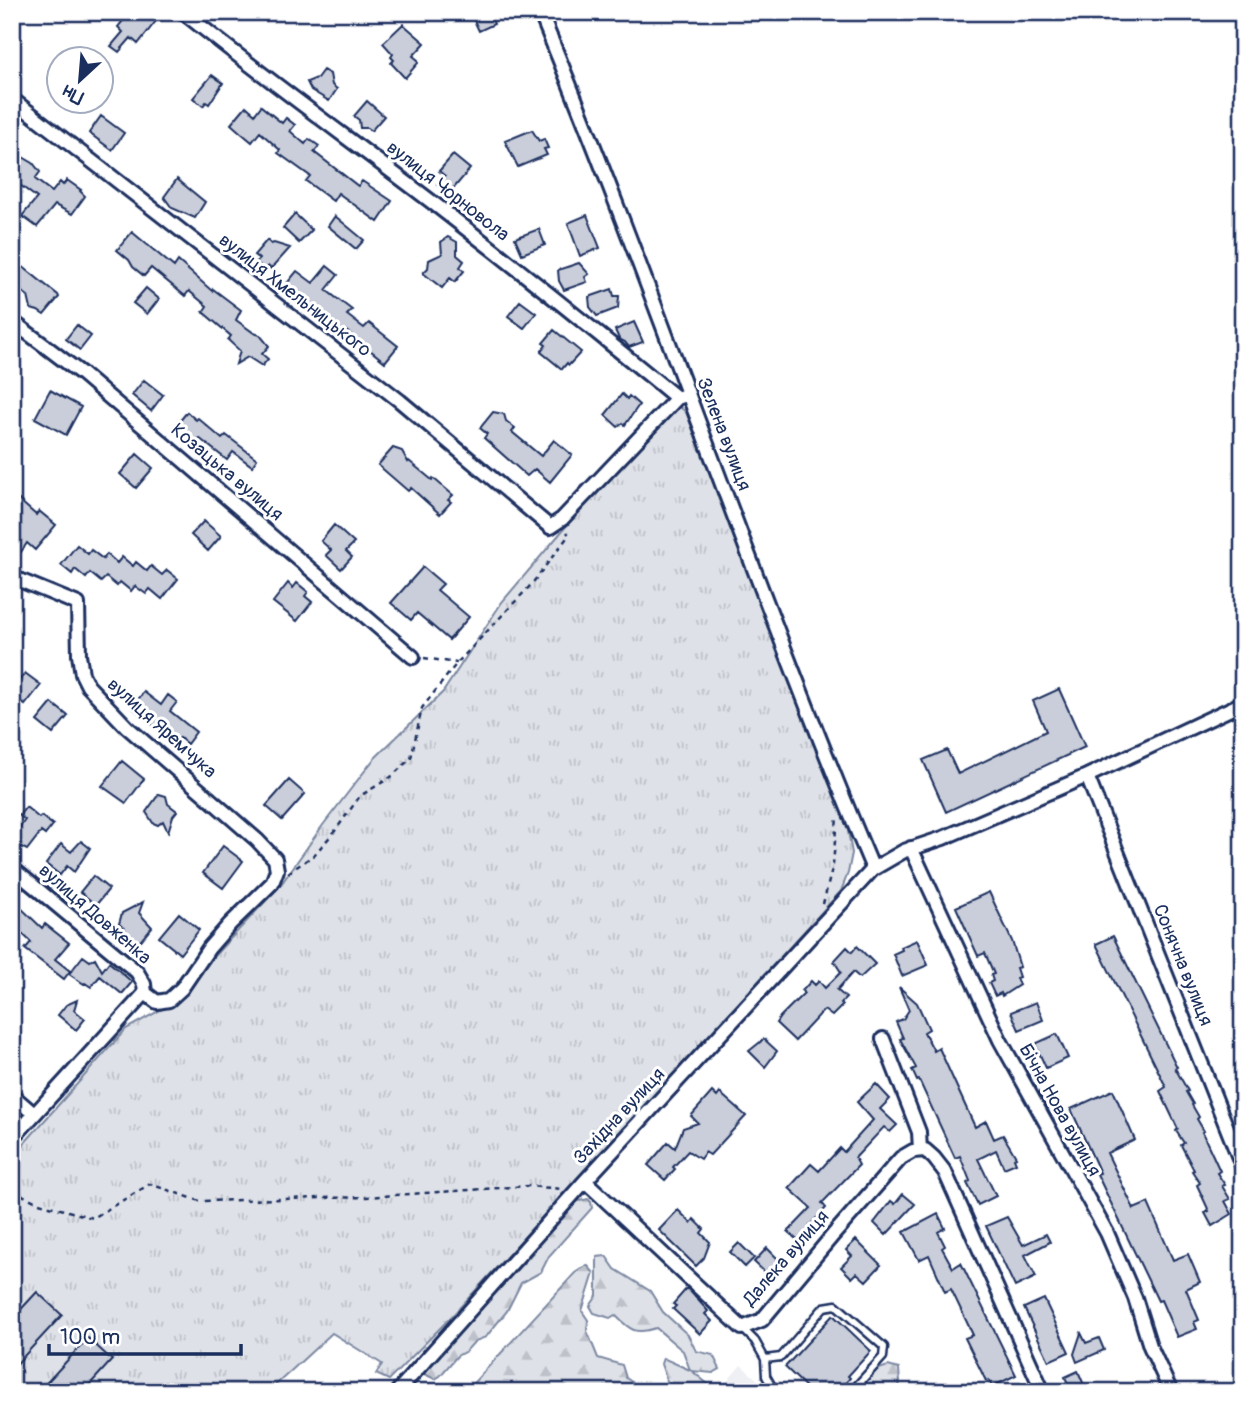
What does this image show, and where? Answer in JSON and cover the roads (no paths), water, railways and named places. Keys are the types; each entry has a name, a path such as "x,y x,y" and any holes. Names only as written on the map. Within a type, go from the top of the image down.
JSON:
{"street":[{"name":"вулиця Чорновола","path":"183,12 286,94 357,145 683,396"},
{"name":"Зелена вулиця","path":"542,18 621,214 683,396 873,869"},
{"name":"вулиця Хмельницького","path":"12,99 400,401 550,527 562,519 683,396"},
{"name":"Козацька вулиця","path":"12,321 82,374 414,657"},
{"name":"вулиця Яремчука","path":"12,577 78,604 79,655 82,674 88,686 127,727 228,814 275,859 276,870 272,883 209,948 182,988 169,1000 157,1002 145,993"},
{"name":"Західна вулиця","path":"403,1389 581,1186 873,869 912,848 943,838 1087,776 1243,703"},
{"name":"Сонячна вулиця","path":"1087,776 1243,1168"},
{"name":"Бічна Нова вулиця","path":"912,848 1000,1040 1107,1233 1135,1298 1150,1346 1171,1392"},
{"name":"вулиця Довженка","path":"12,868 137,972 144,984 145,993"},
{"path":"12,1139 145,993"},
{"path":"883,1039 919,1132 920,1150 925,1150 945,1172 1043,1392"},
{"path":"12,1095 34,1114"},
{"name":"Далека вулиця","path":"581,1186 743,1328 762,1320 901,1158 913,1150 920,1150"}],"lane":[{"path":"765,1359 781,1357 824,1307 835,1305 884,1347 883,1357 851,1392"},
{"path":"743,1328 755,1341 765,1359 766,1376 775,1392"}]}
